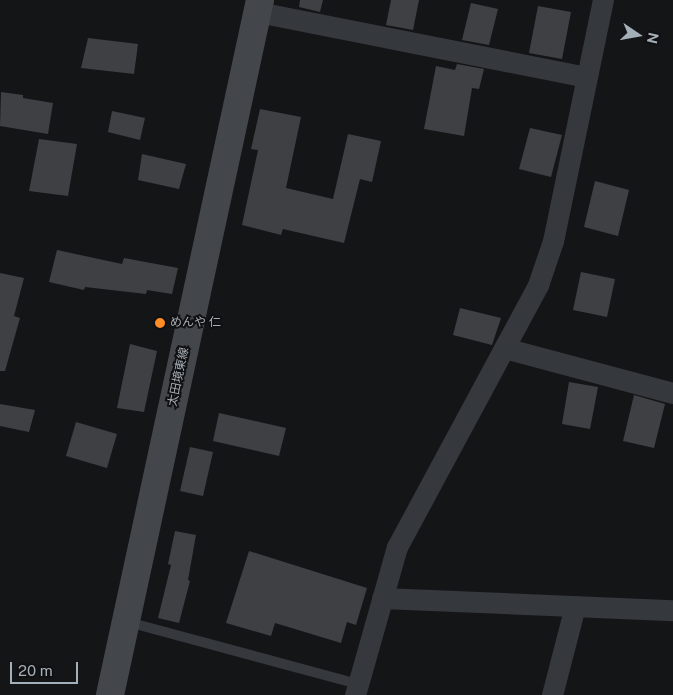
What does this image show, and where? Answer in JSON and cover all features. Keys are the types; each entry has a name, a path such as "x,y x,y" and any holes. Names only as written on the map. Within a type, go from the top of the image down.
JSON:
{"main road":[{"name":"太田境東線","path":"110,695 259,6"}],"street":[{"path":"357,690 397,547 538,285 553,241 603,0"},
{"path":"259,6 587,77"},
{"path":"504,348 673,393"},
{"path":"382,598 673,610"},
{"path":"552,695 575,606"}],"lane":[{"path":"126,622 357,690"}],"building":[{"path":"300,0 323,0 320,12 299,7"},
{"path":"391,0 419,0 413,30 386,25"},
{"path":"471,3 498,9 489,45 462,40"},
{"path":"538,6 571,12 562,59 529,53"},
{"path":"88,38 138,44 134,74 81,68"},
{"path":"457,64 484,69 479,89 472,88 464,136 424,129 436,66 455,70"},
{"path":"1,92 23,95 23,98 53,103 48,134 0,126"},
{"path":"260,109 301,117 286,188 333,199 348,134 381,141 372,182 360,179 344,243 283,229 281,235 242,225 258,150 251,149"},
{"path":"112,111 145,118 140,140 108,132"},
{"path":"530,128 562,135 551,177 519,169"},
{"path":"39,139 77,144 68,196 29,191"},
{"path":"142,154 186,164 179,189 138,180"},
{"path":"595,181 629,190 618,236 584,227"},
{"path":"57,250 122,264 124,258 178,268 172,294 147,290 146,294 85,287 84,290 49,282"},
{"path":"581,272 615,279 607,317 573,310"},
{"path":"0,273 24,278 14,316 20,318 5,371 0,371"},
{"path":"460,308 501,318 492,345 453,335"},
{"path":"130,344 157,351 144,412 117,408"},
{"path":"569,382 598,387 590,429 562,424"},
{"path":"634,395 665,404 654,448 623,441"},
{"path":"0,404 35,410 29,432 0,426"},
{"path":"219,413 286,428 279,456 213,441"},
{"path":"76,422 117,434 107,468 66,456"},
{"path":"190,447 213,452 203,496 180,491"},
{"path":"175,531 196,535 188,580 190,581 179,623 158,618 171,565 168,564"},
{"path":"249,551 367,588 356,625 347,622 341,643 275,623 271,636 226,623"}],"place":[{"name":"めんや 仁","path":"160,323"}]}
